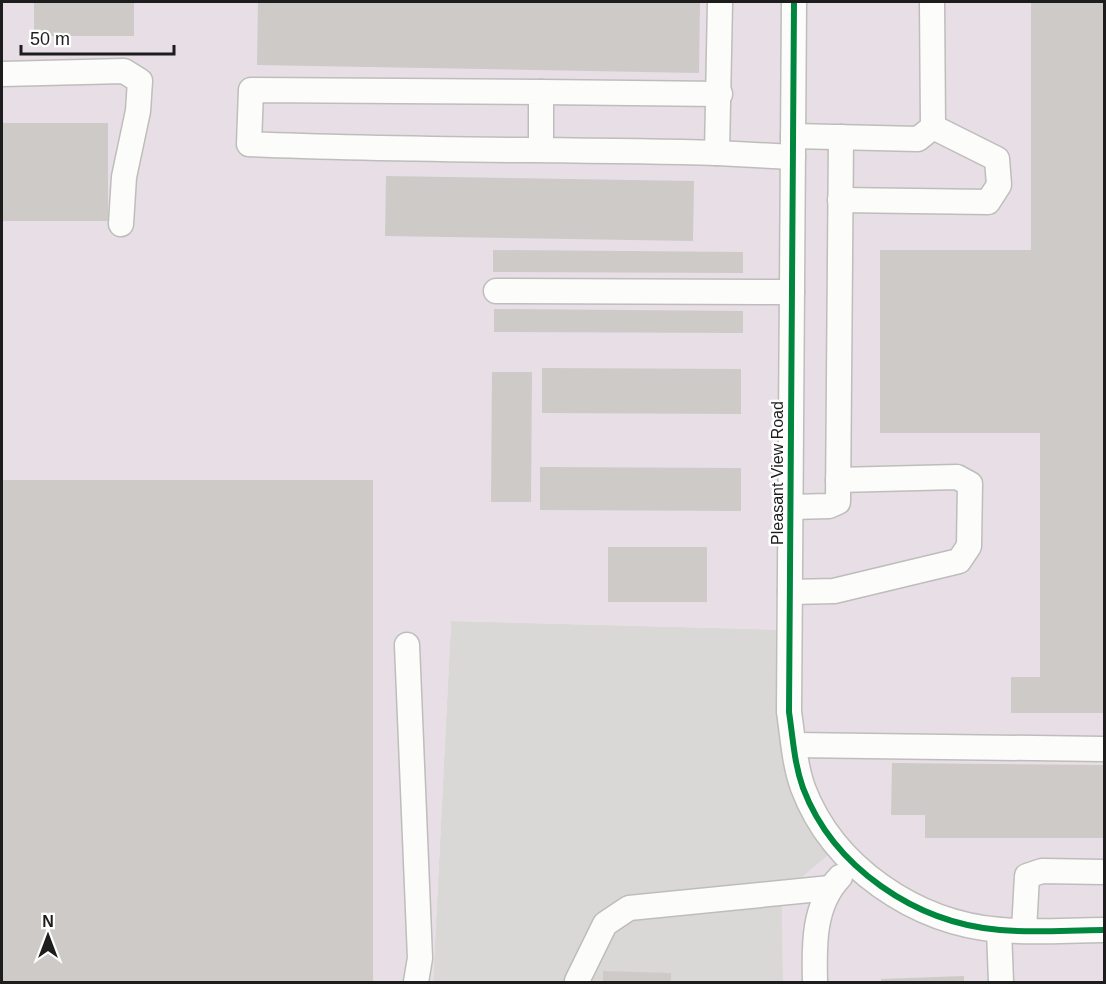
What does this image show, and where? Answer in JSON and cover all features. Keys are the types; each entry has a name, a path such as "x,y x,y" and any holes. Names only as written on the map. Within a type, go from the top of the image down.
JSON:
{"street":[{"path":"717,153 720,94 720,2"},
{"name":"Pleasant View Road","path":"795,2 789,712 802,786 814,813 838,848 876,884 903,900 951,920 999,930 1104,930"},
{"path":"932,2 933,127"},
{"path":"2,74 124,71 140,81 138,111 124,177 121,224"},
{"path":"720,94 251,90 249,144 334,148 717,153 793,147 841,137 918,139 933,127"},
{"path":"541,92 541,149"},
{"path":"840,200 988,202 999,185 997,159 933,127"},
{"path":"791,507 829,506 838,502 841,137"},
{"path":"496,291 792,292"},
{"path":"790,592 834,591 959,561 969,546 970,484 957,477 838,480"},
{"path":"407,645 420,958 416,982"},
{"path":"794,745 1104,749"},
{"path":"815,982 814,942 830,888 854,863"},
{"path":"1024,930 1027,876 1042,871 1104,872"},
{"path":"577,981 605,924 629,908 830,888"},
{"path":"999,930 1001,982"}],"shaded area":[{"path":"2,2 1104,2 1104,982 783,982 782,894 838,847 814,813 789,630 451,621 433,982 2,982"},
{"path":"451,621 790,630 838,847 782,894 783,982 433,982"}],"building":[{"path":"34,2 134,2 134,36 34,36"},
{"path":"258,2 700,2 699,73 257,65"},
{"path":"1031,2 1104,2 1104,713 1011,713 1011,677 1040,677 1040,433 880,433 880,250 1031,250"},
{"path":"2,123 108,123 108,221 2,221"},
{"path":"386,176 694,181 693,241 385,236"},
{"path":"493,250 743,252 743,273 493,272"},
{"path":"494,309 743,311 743,333 494,332"},
{"path":"542,368 741,369 741,414 542,413"},
{"path":"492,372 532,372 531,502 491,502"},
{"path":"540,467 741,468 741,511 540,510"},
{"path":"2,480 373,480 373,982 2,982"},
{"path":"608,547 707,547 707,602 608,602"},
{"path":"892,763 1104,765 1104,838 925,838 925,815 891,815"},
{"path":"603,971 671,973 671,982 603,982"},
{"path":"964,976 964,982 881,982 881,979"}],"cycle path":[{"path":"794,2 789,712 796,760 803,788 834,843 856,866 881,886 908,903 938,916 968,925 1000,930 1104,930"}]}
